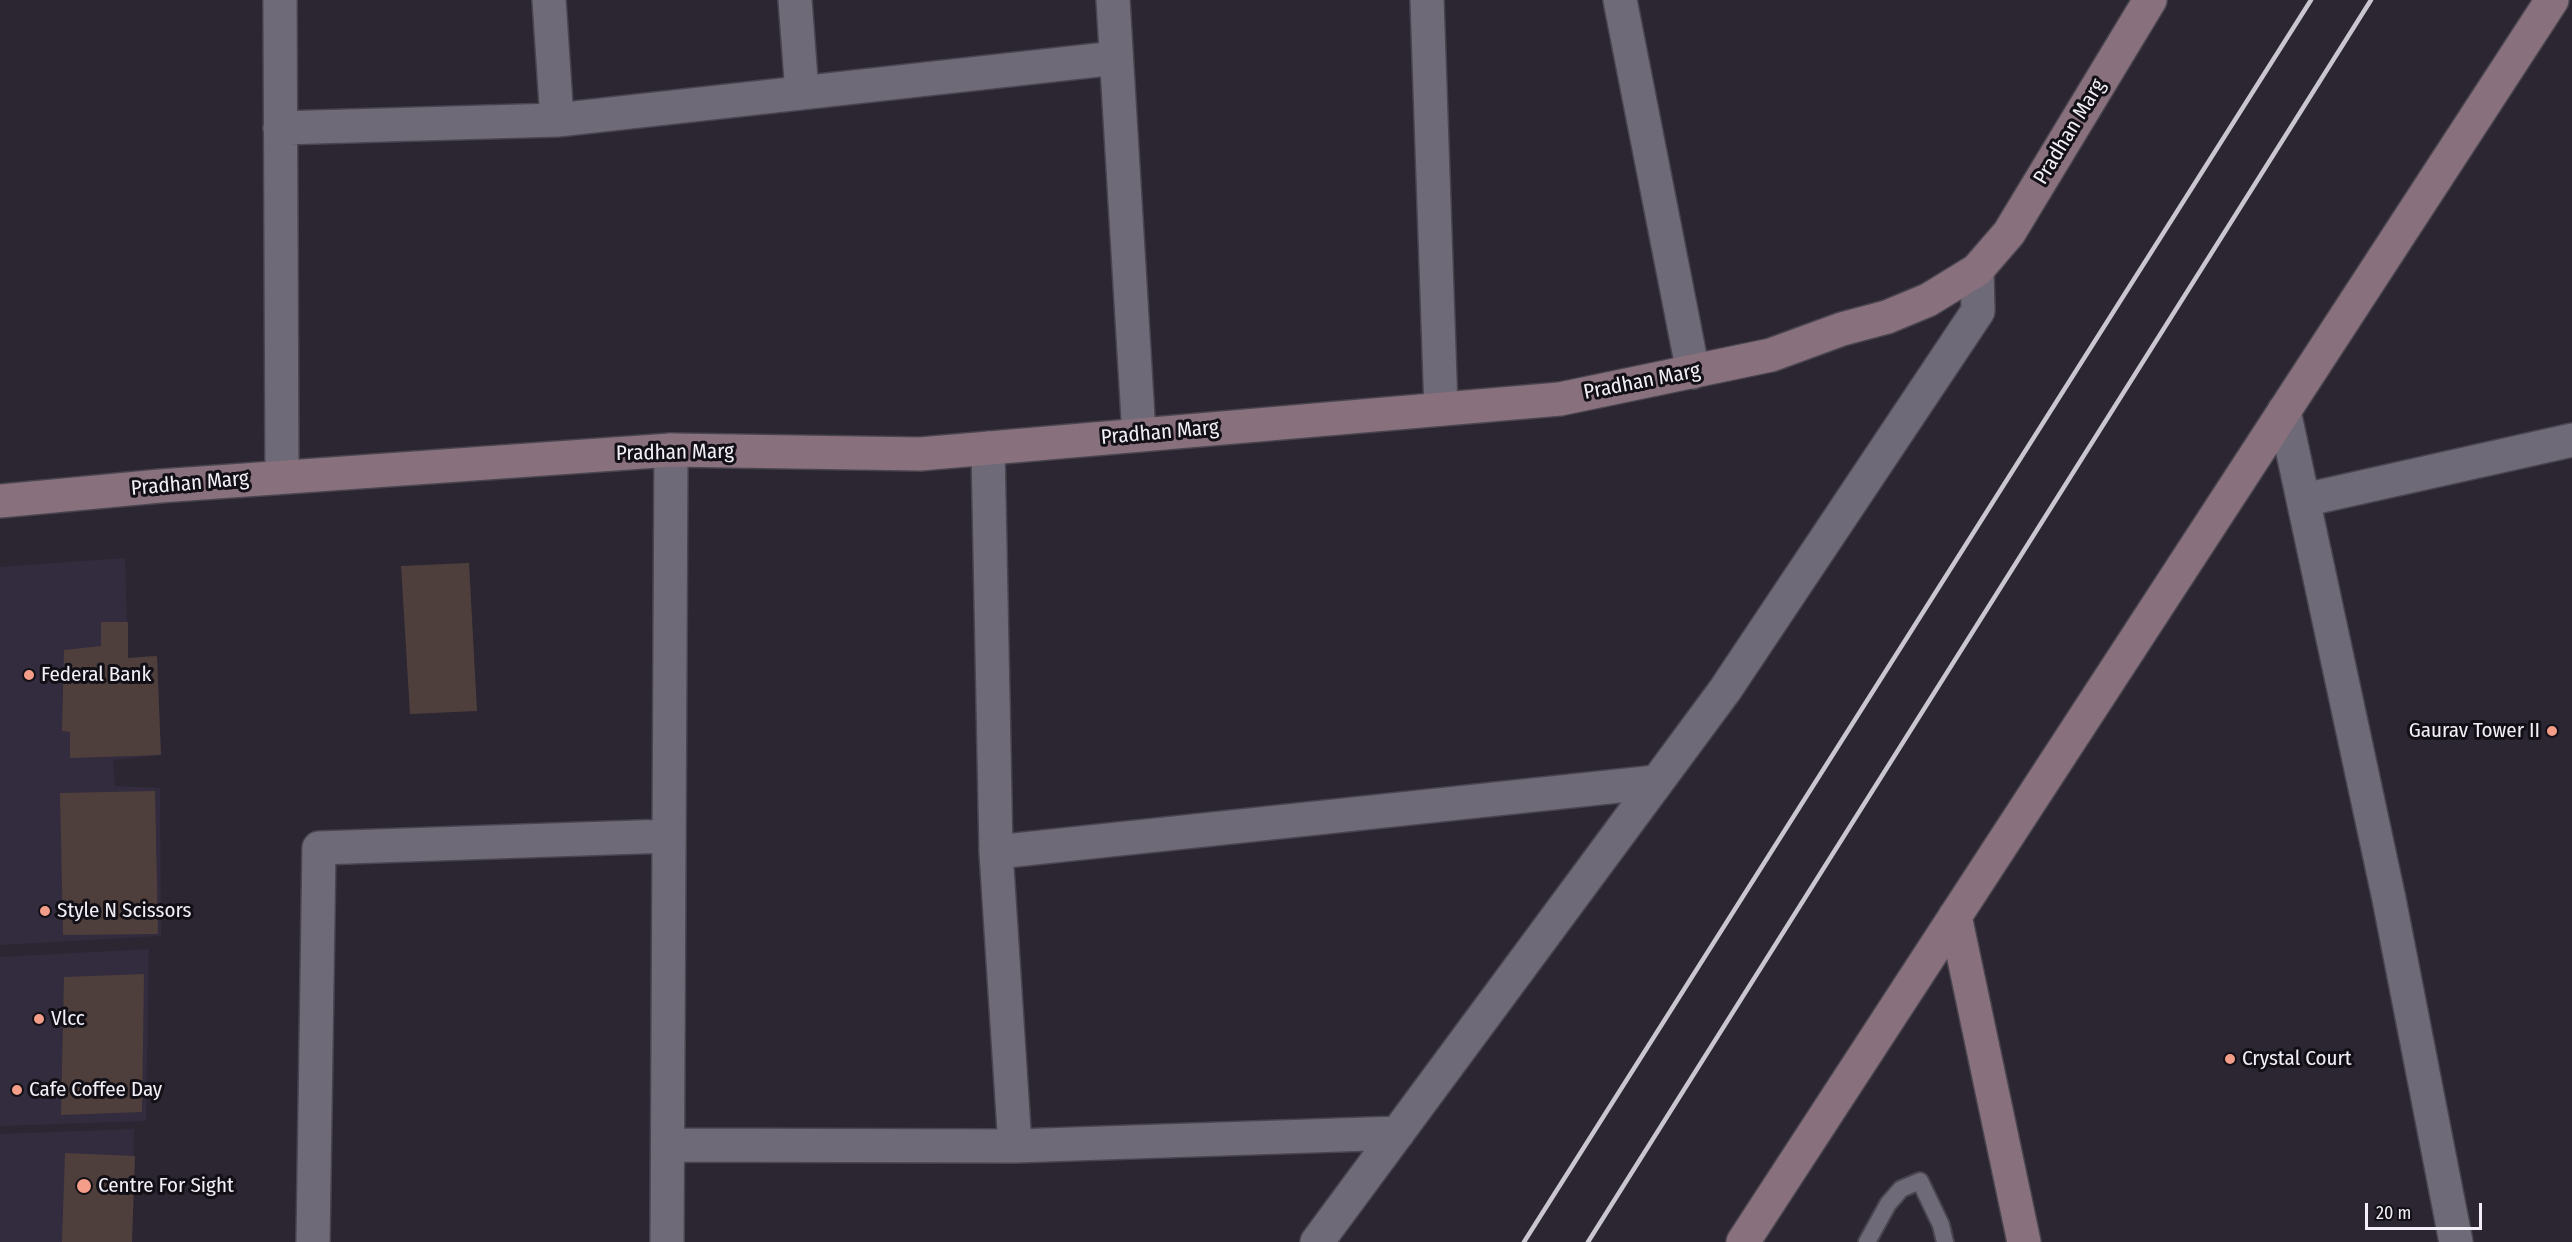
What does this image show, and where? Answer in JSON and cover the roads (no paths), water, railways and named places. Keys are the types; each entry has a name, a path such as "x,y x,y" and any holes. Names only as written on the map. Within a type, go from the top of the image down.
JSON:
{"street":[{"path":"280,0 282,477"},
{"path":"549,0 556,120"},
{"path":"795,0 802,93"},
{"path":"1113,0 1138,435"},
{"path":"1427,0 1441,409"},
{"path":"1620,0 1693,372"},
{"name":"Pradhan Marg","path":"0,501 282,477 671,450 920,454 1560,399 1771,355 1842,329 1887,317 1928,300 1977,270 2009,233 2150,0"},
{"path":"1743,1242 2552,0"},
{"path":"280,128 556,120 1116,58"},
{"path":"1317,1242 1725,690 1978,311 1977,270"},
{"path":"2284,411 2389,898 2456,1242"},
{"path":"2304,500 2572,440"},
{"path":"988,448 996,852 1015,1146"},
{"path":"668,1242 671,450"},
{"path":"996,852 1656,782"},
{"path":"312,1242 320,848 668,836"},
{"path":"1955,916 2024,1242"},
{"path":"668,1145 1015,1146 1398,1133"}],"lane":[{"path":"1867,1242 1888,1204 1901,1189 1920,1181 1941,1225 1944,1242"}],"railway":[{"path":"1524,1242 2311,0"},
{"path":"1588,1242 2371,0"}],"place":[{"name":"Federal Bank","path":"29,675"},
{"name":"Gaurav Tower II","path":"2552,731"},
{"name":"Style N Scissors","path":"45,911"},
{"name":"Vlcc","path":"39,1019"},
{"name":"Crystal Court","path":"2230,1059"},
{"name":"Cafe Coffee Day","path":"17,1090"},
{"name":"Centre For Sight","path":"84,1186"}]}
